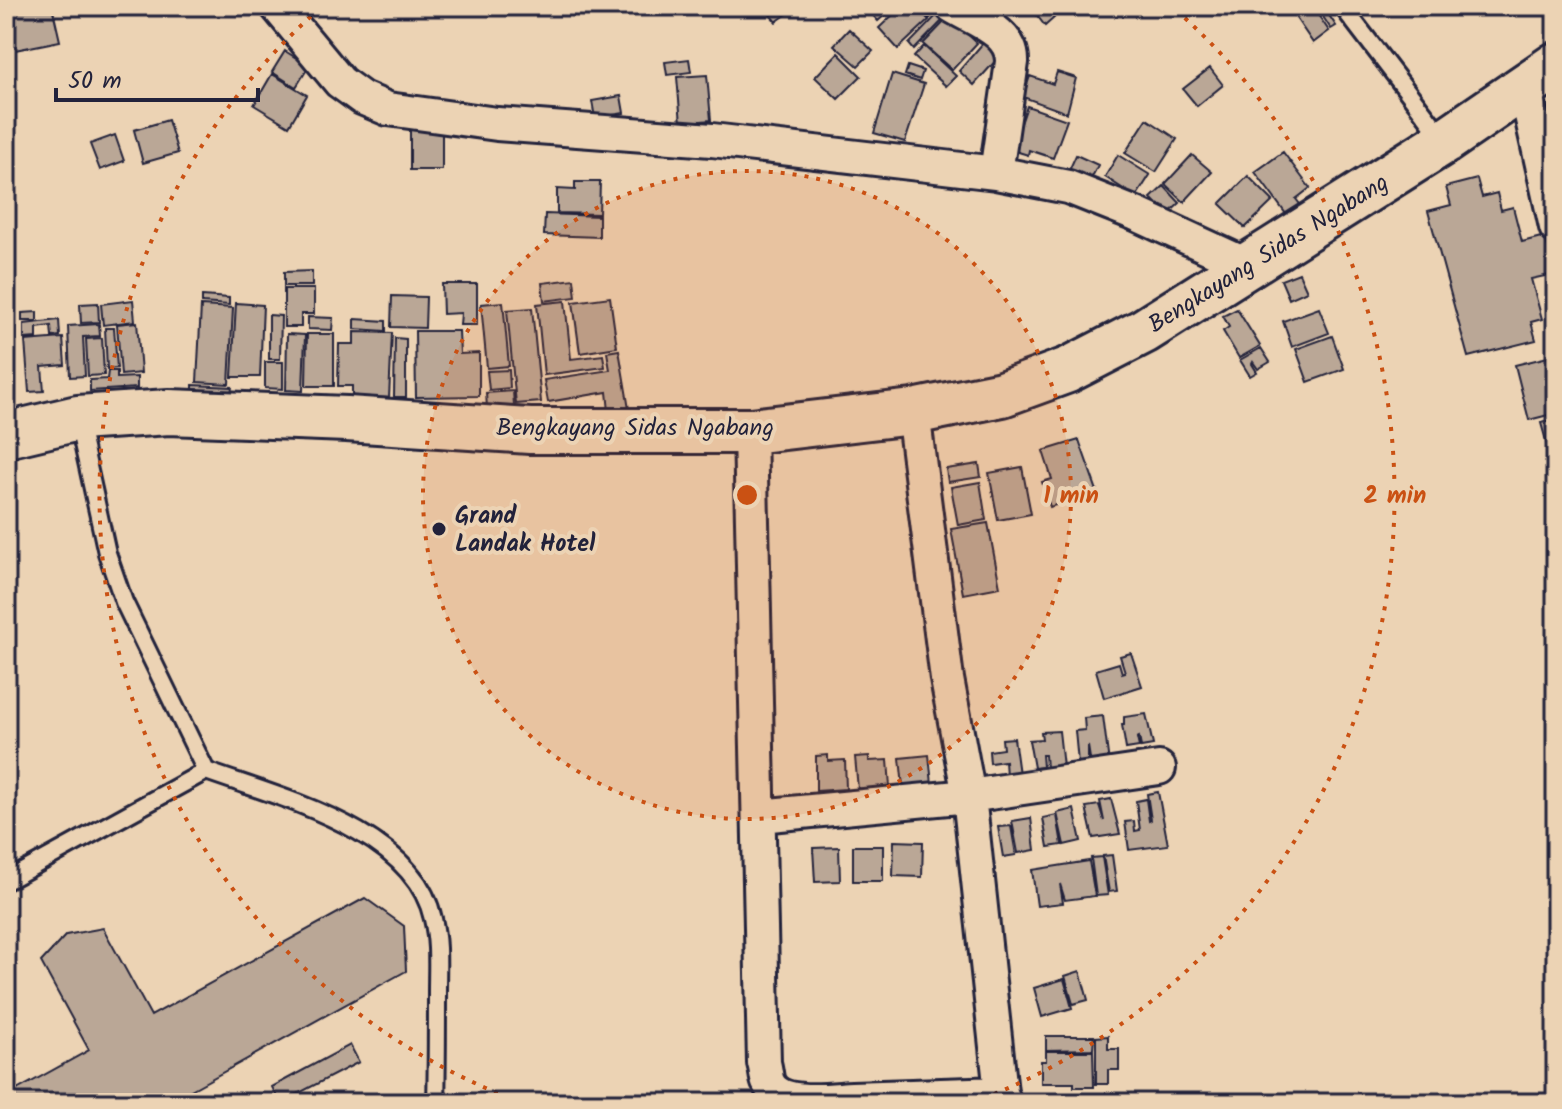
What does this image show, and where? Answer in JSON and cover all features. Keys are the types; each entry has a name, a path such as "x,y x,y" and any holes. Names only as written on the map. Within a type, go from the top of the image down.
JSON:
{"highway":[{"name":"Bengkayang Sidas Ngabang","path":"6,435 78,418 169,412 530,431 750,431 913,412 1002,394 1068,370 1144,331 1445,141 1540,76"}],"street":[{"path":"277,6 340,82 362,98 388,109 497,124 683,137 996,173 1068,187 1136,214 1249,266"},
{"path":"952,6 1000,34 1011,45 1012,62 996,173"},
{"path":"1540,76 1556,227"},
{"path":"750,431 764,1063 769,1085 781,1096 805,1101 1003,1098 969,796 947,679 913,412"},
{"path":"759,816 969,796 1159,768"}],"lane":[{"path":"1342,6 1445,141"},
{"path":"78,418 107,553 124,602 206,771 325,815 364,835 404,864 423,892 433,918 437,950 436,1103"},
{"path":"6,881 206,771"}],"building":[{"path":"6,6 52,6 60,41 15,50"},
{"path":"763,6 798,6 776,22"},
{"path":"865,6 877,6 885,15 878,21"},
{"path":"902,6 916,6 929,20 898,49 879,28"},
{"path":"919,6 933,6 938,11 930,18"},
{"path":"987,6 1019,6 1003,18 1000,13 996,16"},
{"path":"1030,6 1044,6 1054,18 1045,26"},
{"path":"1048,6 1068,6 1055,16"},
{"path":"1312,6 1329,31 1313,43 1289,8"},
{"path":"1316,6 1323,6 1336,26 1331,29"},
{"path":"937,15 943,20 914,50 909,44"},
{"path":"949,17 977,43 952,70 923,44"},
{"path":"849,29 873,51 858,66 834,45"},
{"path":"983,43 999,57 974,85 959,71"},
{"path":"924,46 956,76 946,86 914,57"},
{"path":"285,51 309,66 296,87 272,72"},
{"path":"838,53 861,76 838,99 815,77"},
{"path":"689,59 691,72 667,75 665,62"},
{"path":"908,66 923,71 920,80 905,75"},
{"path":"1210,68 1223,85 1197,106 1183,89"},
{"path":"1057,72 1076,78 1067,113 1023,97 1030,76 1053,84"},
{"path":"272,74 307,95 289,126 254,105"},
{"path":"892,74 924,84 905,142 874,133"},
{"path":"707,75 711,120 681,123 677,77"},
{"path":"621,96 624,113 595,118 592,101"},
{"path":"1027,106 1067,120 1053,158 1029,150 1028,155 1012,150"},
{"path":"1147,119 1177,139 1156,172 1125,153"},
{"path":"168,120 178,153 143,163 134,130"},
{"path":"410,129 442,129 442,170 410,170"},
{"path":"115,135 124,161 100,170 90,144"},
{"path":"1283,152 1310,188 1296,199 1306,212 1292,222 1255,172"},
{"path":"1076,155 1098,165 1087,187 1066,177"},
{"path":"1118,155 1150,175 1136,197 1105,177"},
{"path":"1192,155 1212,172 1184,202 1165,184"},
{"path":"1248,176 1273,201 1245,228 1220,204"},
{"path":"1477,179 1482,197 1497,193 1501,210 1513,207 1522,242 1545,236 1554,274 1531,279 1542,319 1531,322 1536,340 1468,357 1428,211 1451,205 1446,187"},
{"path":"575,182 600,182 599,214 557,213 557,189 575,190"},
{"path":"1164,186 1180,203 1167,215 1151,198"},
{"path":"545,214 599,216 599,237 544,235"},
{"path":"312,271 312,286 284,286 284,272"},
{"path":"1299,273 1307,291 1289,299 1281,280"},
{"path":"574,279 576,297 544,301 542,283"},
{"path":"442,284 477,284 477,325 460,325 461,313 443,314"},
{"path":"284,289 314,289 314,314 301,314 301,327 284,327"},
{"path":"202,296 229,298 229,305 202,303"},
{"path":"392,296 426,297 425,328 391,327"},
{"path":"610,297 617,347 580,353 573,302"},
{"path":"133,300 135,321 103,325 101,304"},
{"path":"565,301 571,359 603,355 605,367 544,375 537,304"},
{"path":"503,302 509,366 487,368 481,304"},
{"path":"98,303 99,322 81,323 80,304"},
{"path":"236,303 263,305 260,377 232,377"},
{"path":"201,306 233,308 229,384 197,382"},
{"path":"532,308 541,402 516,404 507,310"},
{"path":"1319,308 1329,333 1292,347 1283,321"},
{"path":"1237,309 1260,346 1239,358 1223,331 1229,327 1223,316"},
{"path":"37,312 37,321 22,321 22,313"},
{"path":"269,315 281,316 280,359 269,359"},
{"path":"308,317 333,318 332,330 308,329"},
{"path":"355,319 386,321 386,331 355,329"},
{"path":"59,320 60,336 52,337 51,326 37,328 37,338 24,339 24,324"},
{"path":"137,322 141,373 121,375 117,324"},
{"path":"99,324 100,336 83,337 85,376 70,377 68,326"},
{"path":"105,328 114,328 117,368 107,369"},
{"path":"415,331 459,331 460,354 479,353 479,396 416,397"},
{"path":"354,332 392,333 389,398 352,397 352,386 338,386 339,344 354,344"},
{"path":"287,334 305,335 303,391 286,390"},
{"path":"307,334 334,334 334,386 306,386"},
{"path":"1332,336 1344,369 1308,382 1296,349"},
{"path":"63,338 65,365 42,367 44,391 29,392 25,341"},
{"path":"102,338 104,375 88,376 86,339"},
{"path":"395,338 406,339 406,397 394,397"},
{"path":"1261,348 1270,362 1258,369 1253,362 1257,372 1250,376 1240,360"},
{"path":"619,350 629,409 609,411 607,392 548,402 544,380 610,370 607,352"},
{"path":"1556,355 1556,413 1529,420 1515,365"},
{"path":"265,362 283,362 283,389 265,388"},
{"path":"509,370 510,388 489,390 487,371"},
{"path":"108,371 117,371 117,378 137,377 137,388 90,391 90,380 107,379"},
{"path":"193,385 232,387 231,393 193,391"},
{"path":"513,391 514,406 487,408 486,393"},
{"path":"1556,419 1556,476 1541,423"},
{"path":"1079,440 1097,491 1050,507 1042,482 1052,479 1043,451"},
{"path":"979,464 981,477 948,482 946,469"},
{"path":"1022,467 1031,514 998,520 989,473"},
{"path":"980,482 986,520 958,525 951,487"},
{"path":"988,523 1000,587 963,594 951,529"},
{"path":"1131,653 1142,686 1104,698 1096,670 1119,663 1122,673 1125,672 1120,656"},
{"path":"1146,714 1153,745 1141,747 1139,737 1139,747 1126,749 1122,725 1124,717"},
{"path":"1103,716 1109,763 1091,765 1088,746 1088,762 1078,763 1075,731 1085,730 1084,718"},
{"path":"1059,731 1063,767 1046,768 1045,755 1042,755 1043,767 1034,768 1029,740 1042,739 1041,732"},
{"path":"1014,738 1019,774 1006,776 1005,761 990,763 989,751 1003,749 1002,739"},
{"path":"828,755 828,761 845,760 846,789 816,791 816,756"},
{"path":"929,755 932,784 903,787 900,758"},
{"path":"869,756 869,761 888,760 890,787 858,789 855,757"},
{"path":"1158,792 1168,845 1129,850 1125,822 1134,821 1135,831 1140,830 1136,801 1146,799 1151,820 1147,794"},
{"path":"1111,799 1120,834 1093,838 1086,807 1099,805 1104,821 1100,801"},
{"path":"1074,809 1081,841 1064,845 1057,813"},
{"path":"1057,815 1062,845 1048,847 1043,818"},
{"path":"1031,818 1035,850 1018,853 1012,821"},
{"path":"1011,826 1016,855 1003,857 998,827"},
{"path":"894,841 923,842 922,877 893,876"},
{"path":"853,846 883,846 883,881 853,881"},
{"path":"839,847 840,881 815,882 813,848"},
{"path":"1112,855 1117,891 1109,892 1103,856"},
{"path":"1102,857 1108,895 1096,896 1091,858"},
{"path":"1089,861 1095,896 1065,900 1060,884 1063,903 1037,906 1032,870"},
{"path":"365,898 404,926 406,971 191,1090 199,1103 6,1103 6,1096 89,1050 41,962 66,935 103,928 151,1016"},
{"path":"1080,971 1088,1000 1073,1004 1065,976"},
{"path":"1064,979 1072,1008 1042,1017 1034,988"},
{"path":"1046,1036 1094,1036 1093,1049 1046,1050"},
{"path":"1108,1036 1108,1049 1119,1049 1119,1070 1108,1070 1108,1084 1096,1084 1096,1037"},
{"path":"350,1045 359,1062 280,1103 272,1087"},
{"path":"1046,1051 1093,1051 1094,1087 1074,1087 1074,1083 1041,1083 1041,1061 1046,1061"}],"place":[{"name":"Grand Landak Hotel","path":"439,529"}]}
